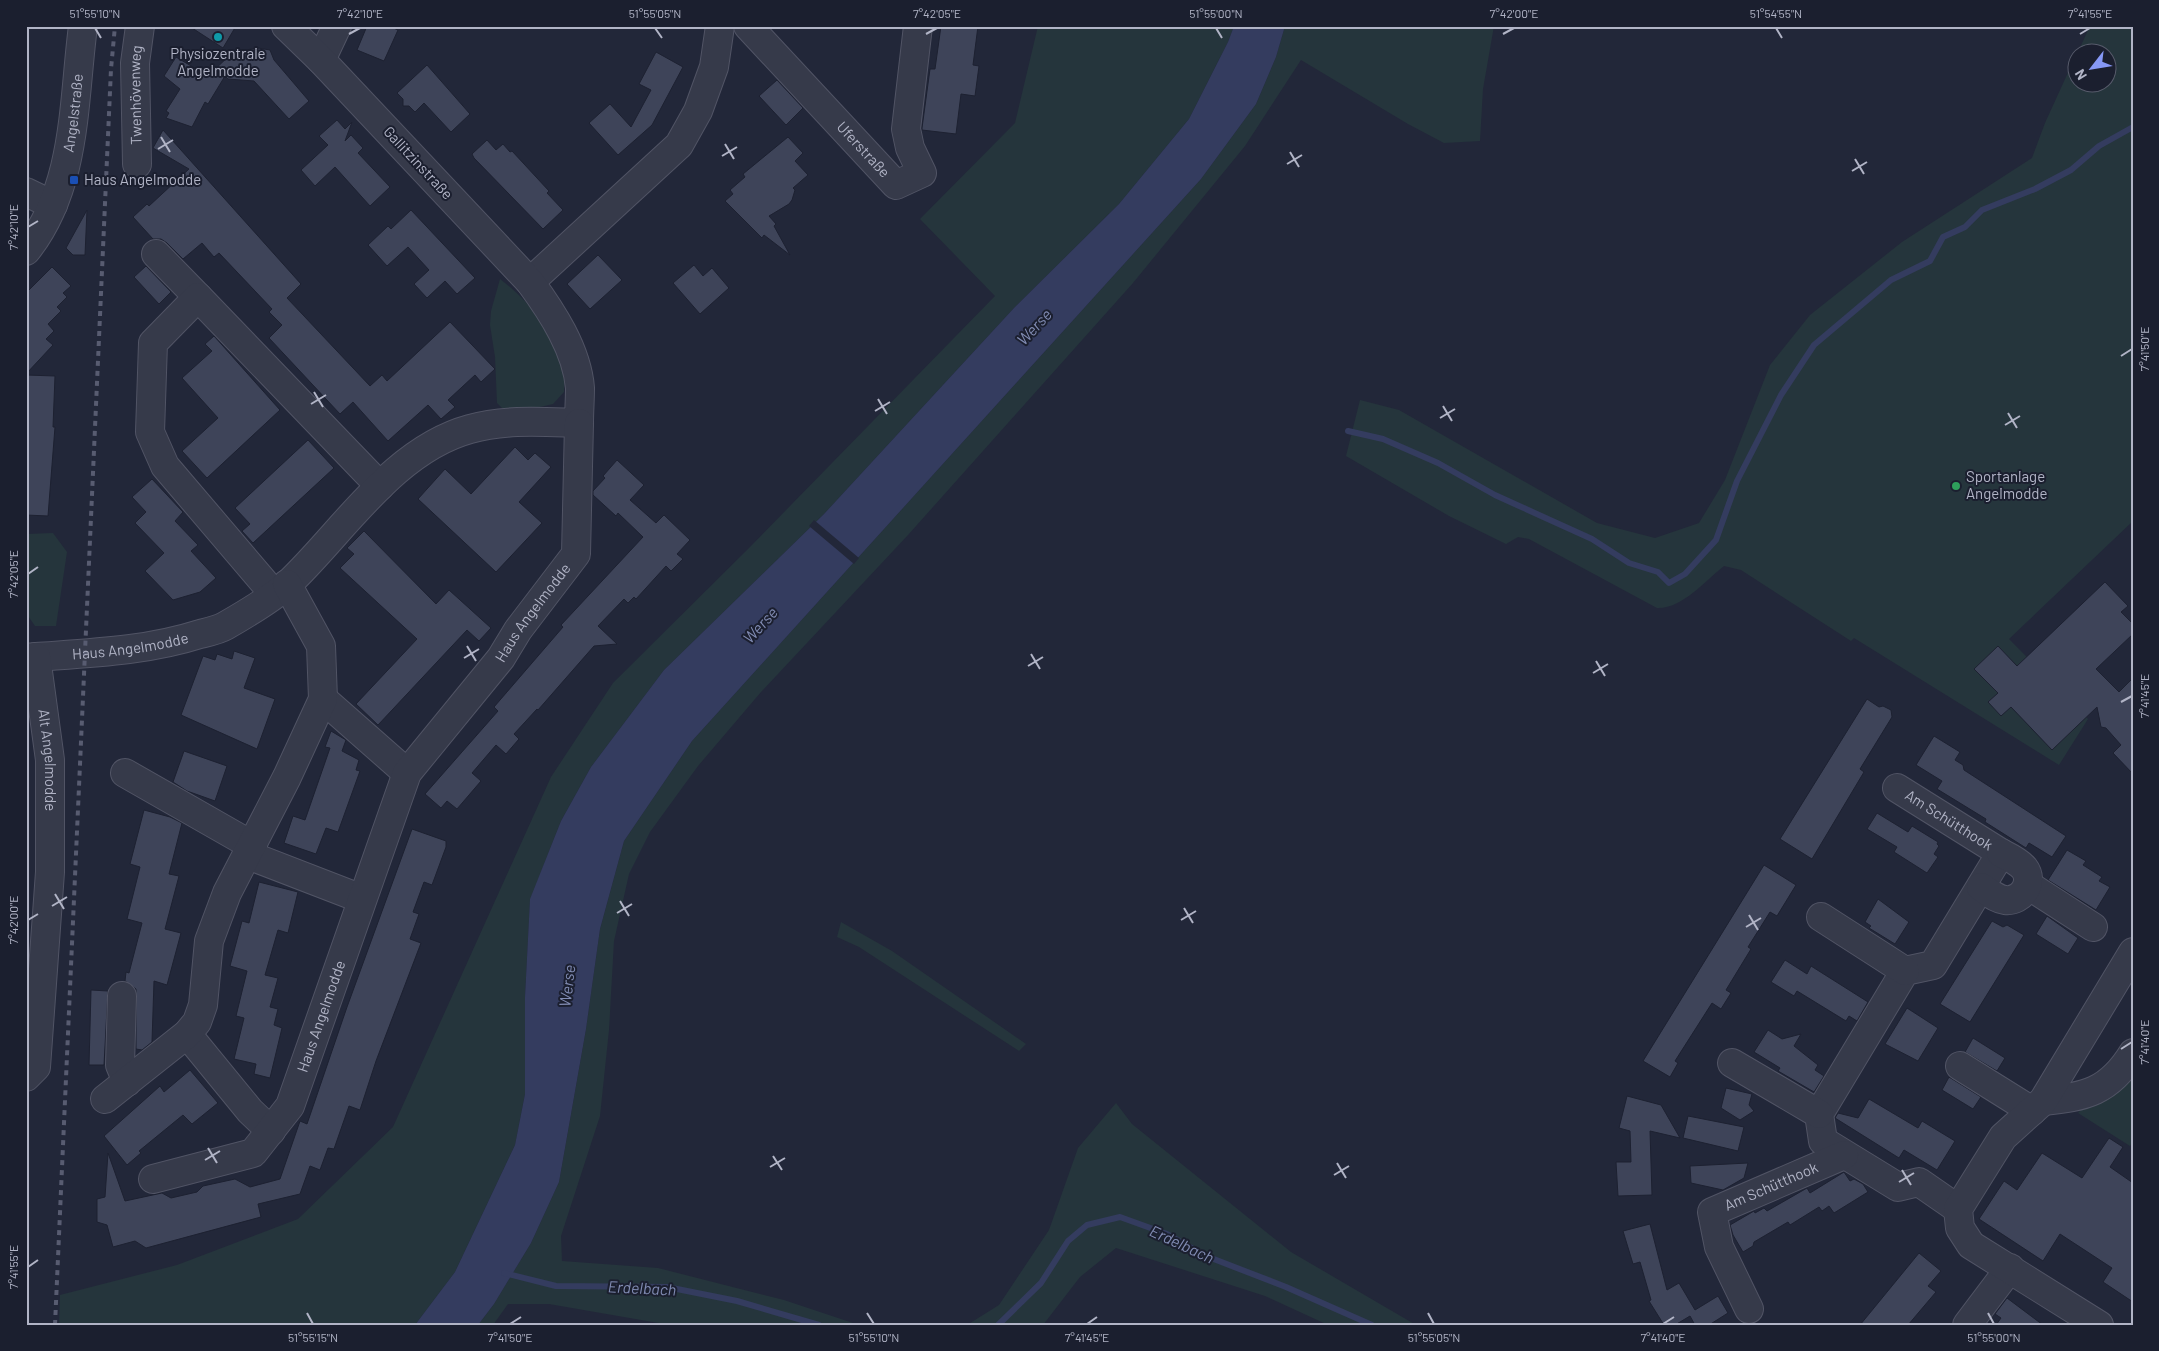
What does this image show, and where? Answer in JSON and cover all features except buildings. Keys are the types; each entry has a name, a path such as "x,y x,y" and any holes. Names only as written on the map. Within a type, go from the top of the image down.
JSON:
{"street":[{"name":"Angelstraße","path":"26,251 53,206 66,168 74,126 83,26"},
{"name":"Twenhövenweg","path":"137,164 135,63 140,26"},
{"name":"Gallitzinstraße","path":"286,26 321,60 530,282 546,304"},
{"path":"321,60 337,26"},
{"path":"530,282 679,145 698,111 714,68 720,26"},
{"name":"Uferstraße","path":"748,26 896,185 922,174 910,148 906,129 918,26"},
{"path":"26,192 53,206"},
{"path":"156,254 380,486"},
{"path":"105,1099 187,1034 197,1022 202,1005 209,941 227,892 251,851 323,699 320,646 281,589 165,466 150,432 153,343 198,297"},
{"name":"Haus Angelmodde","path":"153,1179 253,1153 290,1106 407,773 501,658 518,630 576,554 580,388 577,373 563,335 546,304"},
{"name":"Haus Angelmodde","path":"31,657 170,643 223,627 281,589 380,486 414,457 439,441 468,429 519,422 579,423"},
{"name":"Alt Angelmodde","path":"26,1076 36,1066 38,868 50,760 31,657"},
{"path":"323,699 407,773"},
{"path":"125,773 251,851 362,899"},
{"name":"Am Schütthook","path":"1897,788 2023,868 2027,873 2028,885"},
{"name":"Am Schütthook","path":"1905,971 1933,965 2001,853"},
{"path":"1982,887 1998,898 2010,900 2021,896 2028,885 2093,927"},
{"path":"1732,1062 1819,1114 1905,971 1821,917"},
{"path":"2099,1325 2010,1268 1971,1246 1960,1228 1958,1209 2003,1137 2037,1106 2133,952"},
{"path":"122,996 120,1065 126,1082"},
{"path":"187,1034 250,1112 271,1131"},
{"path":"1960,1066 2037,1106 2096,1092 2124,1067 2133,1053"},
{"name":"Am Schütthook","path":"1819,1114 1823,1141 1898,1187 1919,1182 1958,1209"},
{"name":"Am Schütthook","path":"1749,1309 1719,1247 1712,1212 1844,1155"},
{"path":"1967,1325 2010,1268"}],"shaded area":[{"path":"1038,26 1234,26 1228,42 1189,119 1119,204 1014,308 824,514 664,670 591,767 561,821 530,900 525,997 525,1094 515,1145 455,1272 415,1325 59,1325 60,1295 177,1265 298,1219 393,1127 551,777 613,683 750,547 995,296 920,219 1015,123"},
{"path":"1285,26 1494,26 1483,89 1480,141 1444,143 1408,124 1301,60 1245,146 1133,283 908,535 761,692 698,766 650,832 629,874 614,941 609,1030 600,1116 561,1236 562,1261 658,1268 784,1300 859,1325 670,1325 549,1304 508,1304 493,1325 478,1325 494,1304 531,1243 559,1182 586,1029 600,929 624,841 692,741 1201,179 1256,104 1276,57"},
{"name":"Sportanlage Angelmodde","path":"2090,26 2133,26 2133,521 2009,639 2088,719 2059,765 1854,638 1851,641 1741,570 1724,566 1684,599 1666,607 1657,608 1529,539 1518,537 1506,544 1449,516 1346,456 1360,400 1399,410 1597,523 1655,538 1699,523 1725,480 1770,365 1810,315 1902,242 2032,158 2045,123 2066,77 2066,92 2116,92 2116,42 2083,42"},
{"path":"500,279 529,305 559,349 565,365 564,392 553,404 527,410 505,411 497,403 495,357 490,325 491,311"},
{"path":"53,533 67,552 56,626 35,626 26,613 26,534"},
{"path":"841,922 892,951 1026,1044 1019,1051 859,947 837,937"},
{"path":"2133,1053 2133,1142 2130,1146 2078,1113"},
{"path":"1116,1103 1132,1124 1291,1252 1416,1325 1328,1325 1265,1296 1116,1248 1080,1277 1043,1325 967,1325 999,1305 1049,1230 1078,1148"}],"water":[{"name":"Werse","path":"1234,26 1285,26 1276,57 1256,104 1201,179 692,741 624,841 600,929 586,1029 559,1182 531,1243 494,1304 478,1325 415,1325 455,1272 515,1145 525,1094 525,997 530,899 561,821 591,767 664,670 824,514 1014,308 1119,204 1189,119 1228,42"}],"pier":[{"path":"814,520 859,558 854,564 809,526"}],"waterway":[{"path":"1348,431 1383,439 1438,463 1495,495 1592,539 1629,563 1658,572 1669,583 1685,574 1716,540 1737,481 1781,395 1814,345 1891,280 1930,261 1943,237 1965,227 1982,210 2035,189 2071,170 2099,146 2133,127"},
{"name":"Erdelbach","path":"998,1325 1041,1283 1068,1241 1087,1225 1120,1217 1167,1234 1206,1256 1286,1287 1372,1325"},
{"name":"Erdelbach","path":"504,1273 556,1286 667,1287 737,1301 819,1325"}],"railway":[{"path":"55,1325 111,69 115,26"}],"place":[{"name":"Physiozentrale Angelmodde","path":"218,37"},
{"name":"Haus Angelmodde","path":"74,180"},
{"name":"Sportanlage Angelmodde","path":"1956,486"}]}
